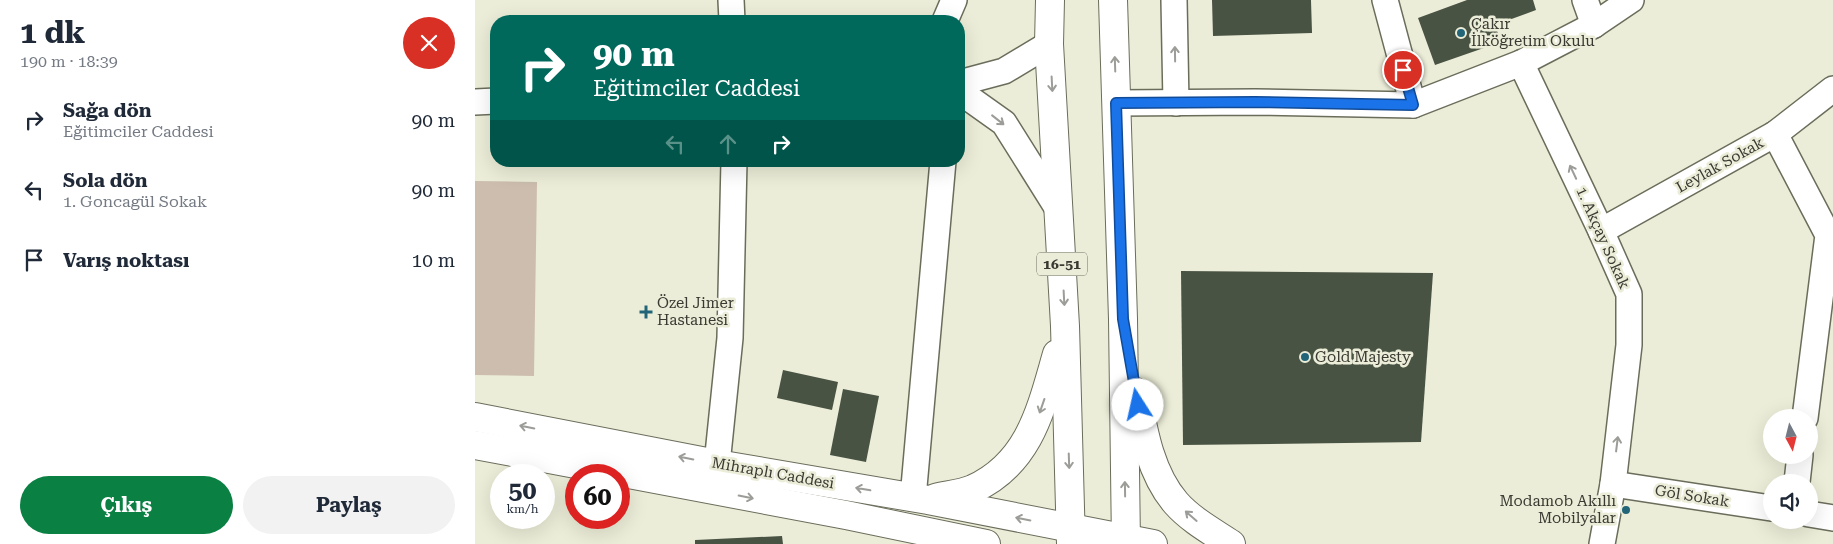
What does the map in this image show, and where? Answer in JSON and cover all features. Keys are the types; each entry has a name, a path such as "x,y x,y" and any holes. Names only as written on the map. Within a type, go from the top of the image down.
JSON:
{"main road":[{"name":"16-51","path":"1050,0 1049,44 1065,326 1071,536"},
{"path":"1113,0 1123,319 1126,541"},
{"path":"1123,319 1141,423 1151,459 1162,483 1176,503 1197,521 1231,544"},
{"path":"920,499 971,490 998,475 1014,459 1029,436 1041,410 1065,326"},
{"name":"Mihraplı Caddesi","path":"475,416 717,464 920,499 1071,536 1153,544"},
{"name":"Mihraplı Caddesi","path":"475,445 934,537 986,544"}],"street":[{"path":"731,0 732,15"},
{"path":"948,15 954,0"},
{"path":"1174,0 1176,103"},
{"path":"1385,0 1413,105"},
{"path":"1585,0 1595,24"},
{"path":"1116,103 1255,102 1413,105 1521,62 1595,24 1631,0"},
{"path":"965,81 1004,71 1049,44"},
{"name":"1. Akçay Sokak","path":"1521,62 1629,294 1629,345 1613,484 1602,544"},
{"name":"Leylak Sokak","path":"1601,231 1775,134 1833,89"},
{"path":"965,95 1004,123 1059,209"},
{"path":"475,102 490,101"},
{"path":"1775,134 1828,235 1806,409"},
{"path":"717,464 730,338 734,167"},
{"path":"920,499 943,167"},
{"name":"Göl Sokak","path":"1613,484 1763,507"},
{"path":"1818,516 1833,518"}],"shaded area":[{"path":"475,181 537,182 534,376 475,375"}],"building":[{"path":"1212,0 1311,0 1312,33 1213,36"},
{"name":"Çakır İlköğretim Okulu","path":"1467,0 1533,0 1536,10 1495,25 1501,42 1435,65 1418,18"},
{"name":"Gold Majesty","path":"1181,271 1433,273 1421,442 1183,445"},
{"path":"783,370 838,382 832,410 777,398"},
{"path":"843,389 879,396 866,462 830,455"},
{"path":"782,536 783,544 695,544 695,540"}],"place":[{"name":"Çakır İlköğretim Okulu","path":"1461,33"},
{"name":"Özel Jimer Hastanesi","path":"646,312"},
{"name":"Gold Majesty","path":"1305,357"},
{"name":"Modamob Akıllı Mobilyalar","path":"1626,510"}],"route":[{"path":"1138,405 1123,319 1116,103 1255,102 1413,105 1403,70"}]}
